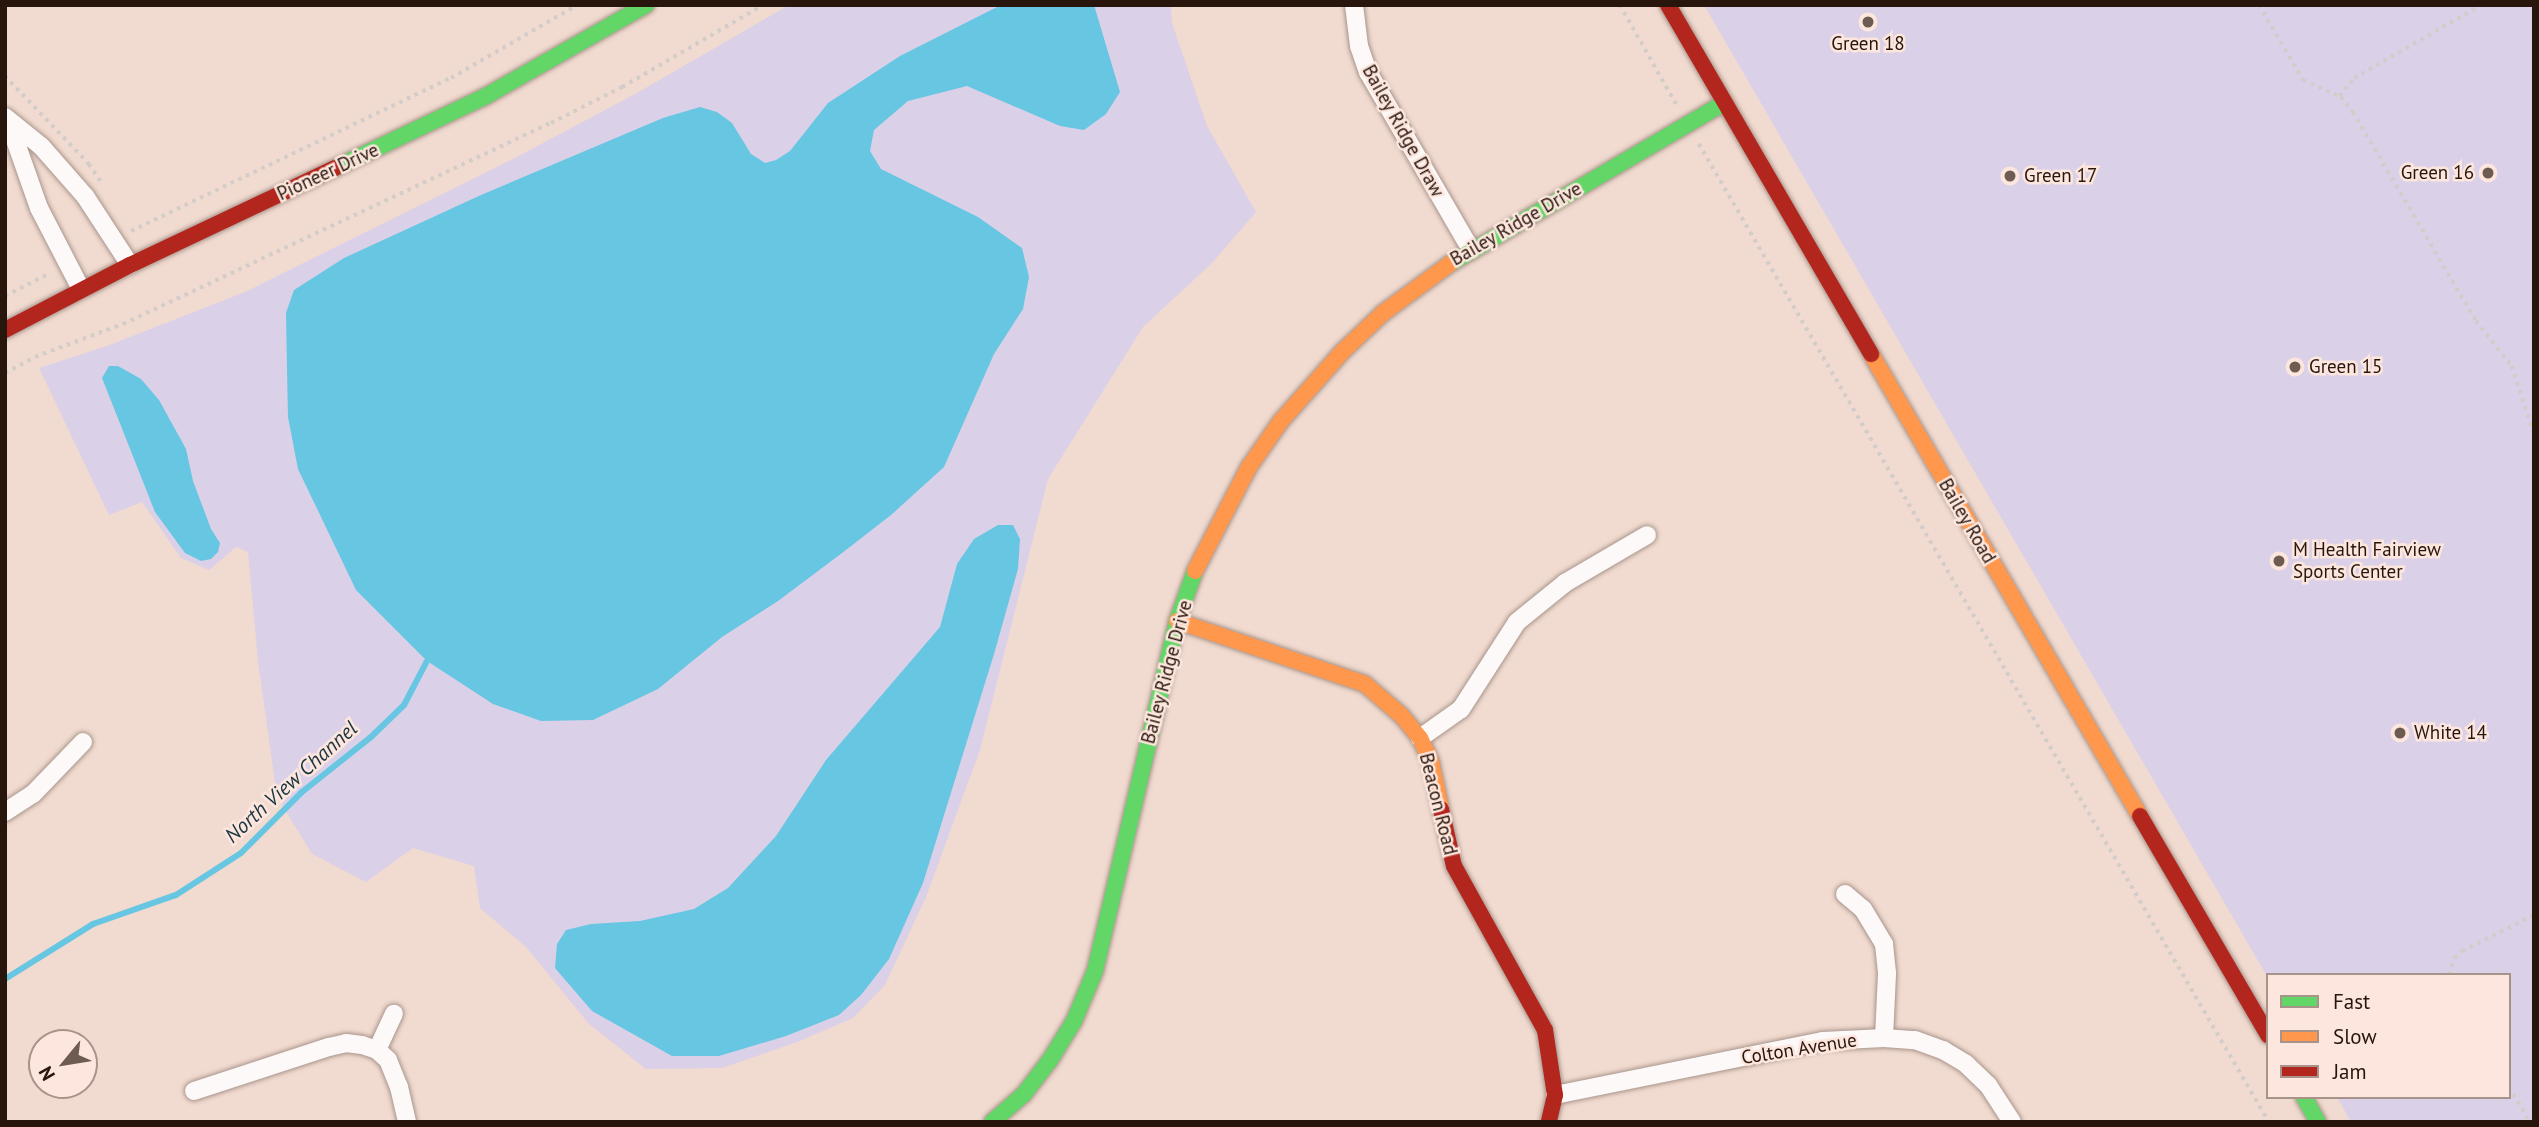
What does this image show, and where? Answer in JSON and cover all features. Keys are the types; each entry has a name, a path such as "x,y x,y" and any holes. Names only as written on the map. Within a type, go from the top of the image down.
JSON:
{"street":[{"name":"Pioneer Drive","path":"5,330 130,265 486,96 646,5"},
{"name":"Bailey Ridge Draw","path":"1354,5 1359,46 1368,72 1471,250"},
{"name":"Bailey Road","path":"1668,5 2266,1032"},
{"name":"Bailey Ridge Drive","path":"992,1122 1024,1094 1050,1060 1074,1021 1095,971 1177,621 1198,563 1220,518 1248,467 1281,421 1342,352 1383,313 1431,275 1724,103"},
{"path":"7,119 41,146 85,195 130,265"},
{"path":"7,119 39,208 81,289"},
{"path":"1420,738 1461,709 1517,622 1565,583 1647,535"},
{"name":"Beacon Road","path":"1177,621 1365,684 1393,707 1420,738 1431,762 1454,866 1545,1030 1555,1095 1549,1122"},
{"path":"5,812 33,794 83,742"},
{"path":"1845,894 1863,909 1884,944 1887,974 1884,1038"},
{"path":"377,1050 394,1014"},
{"name":"Colton Avenue","path":"1555,1095 1823,1041 1884,1038 1915,1040 1943,1050 1966,1064 1988,1085 2012,1122"},
{"path":"194,1091 346,1043 377,1050 388,1060 394,1072 407,1122"},
{"path":"2305,1099 2318,1122"}],"path":[{"path":"113,241 148,221 451,78 577,5"},
{"path":"5,373 35,357 123,324 551,123 622,88 763,5"},
{"path":"1620,5 1669,91"},
{"path":"2259,5 2304,79 2339,96 2353,112 2476,321 2512,366 2534,434"},
{"path":"2339,96 2354,78 2481,5"},
{"path":"1702,148 2269,1122"},
{"path":"5,296 67,264"},
{"path":"2450,973 2454,958 2462,951 2534,915"},
{"path":"2511,1090 2530,1122"}],"shaded area":[{"path":"789,5 1171,5 1172,23 1207,126 1256,212 1212,263 1143,327 1048,479 980,750 926,897 885,985 853,1018 797,1042 722,1068 646,1069 589,1024 526,947 480,908 474,866 413,848 366,882 312,854 277,797 258,661 248,552 236,547 209,570 181,558 142,502 109,515 39,368 107,346 245,292 513,159 637,93"},
{"name":"M Health Fairview Sports Center","path":"1704,5 2534,5 2534,1122 2351,1122 2338,1099 2511,1099 2511,973 2266,975"}],"water":[{"path":"1001,5 1094,5 1120,92 1106,114 1084,130 1060,126 967,86 908,101 874,130 870,151 881,169 978,217 1022,248 1029,277 1023,309 994,354 944,467 891,515 778,601 722,637 658,689 593,720 541,721 493,704 427,661 356,590 298,469 288,417 286,313 294,290 344,258 481,195 663,118 700,107 717,112 732,123 751,154 765,163 776,160 790,151 828,103 900,56"},
{"path":"109,366 118,366 141,379 159,400 186,449 193,481 211,529 220,543 218,552 211,559 201,561 185,553 155,512 102,378"},
{"path":"998,525 1013,525 1020,539 1018,569 994,654 923,883 889,959 861,995 839,1015 786,1036 719,1056 672,1056 592,1011 555,968 557,944 566,930 591,924 640,921 694,909 728,888 776,836 826,760 940,627 957,564 974,539"}],"waterway":[{"name":"North View Channel","path":"5,979 93,924 176,895 241,853 302,792 371,737 404,705 427,661"}],"traffic: fast":[{"path":"335,168 486,96 646,5"},
{"path":"1451,263 1724,103"},
{"path":"992,1122 1024,1094 1050,1060 1074,1021 1095,971 1177,621 1195,571"},
{"path":"2305,1099 2318,1122"}],"traffic: slow":[{"path":"1195,571 1249,467 1281,421 1342,352 1383,313 1451,263"},
{"path":"1871,354 2140,816"},
{"path":"1177,621 1365,684 1402,716 1420,738 1431,762 1441,809"}],"traffic: jam":[{"path":"1668,5 1871,354"},
{"path":"5,330 130,265 335,168"},
{"path":"1441,809 1454,866 1545,1030 1555,1095 1549,1122"},
{"path":"2140,816 2266,1032"}],"place":[{"name":"Green 18","path":"1868,22"},
{"name":"Green 16","path":"2488,173"},
{"name":"Green 17","path":"2010,176"},
{"name":"Green 15","path":"2295,367"},
{"name":"M Health Fairview Sports Center","path":"2279,561"},
{"name":"White 14","path":"2400,733"}]}
